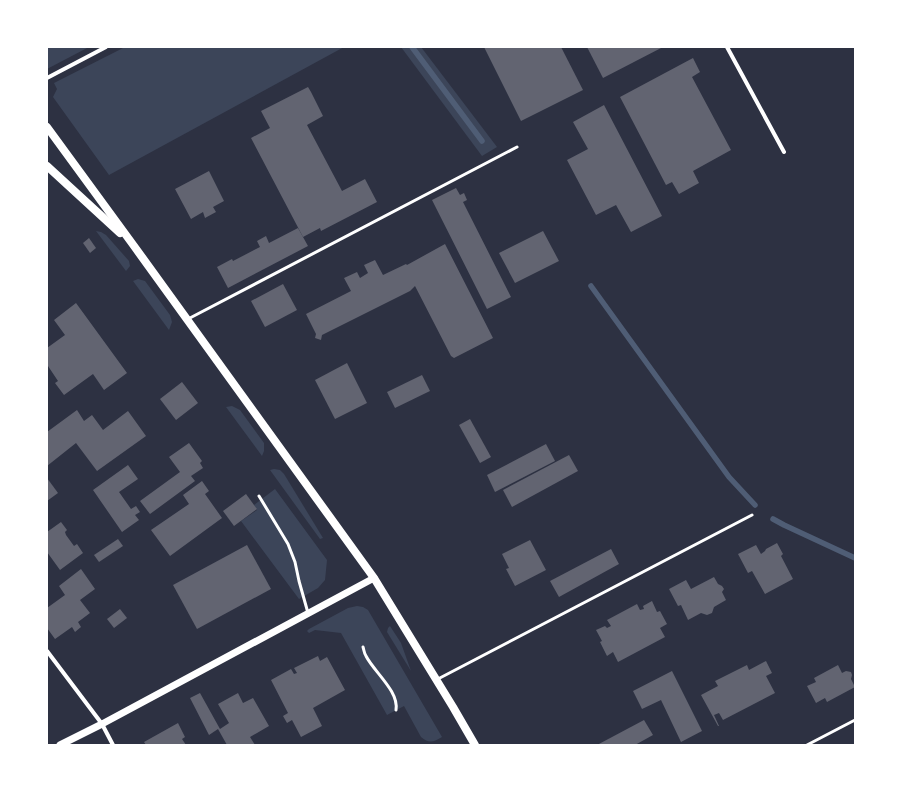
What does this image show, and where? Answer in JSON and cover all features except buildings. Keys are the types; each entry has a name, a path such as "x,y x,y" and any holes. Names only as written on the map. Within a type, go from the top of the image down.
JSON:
{"main road":[{"path":"47,127 374,578 475,745"},
{"path":"47,166 134,246"}],"street":[{"path":"47,78 106,47"},
{"path":"727,47 784,152"},
{"path":"60,745 374,578"},
{"path":"47,651 102,724 113,745"}],"lane":[{"path":"187,320 517,147"},
{"path":"259,496 288,544 295,562 308,614"},
{"path":"436,680 752,515"},
{"path":"363,647 365,655 395,698 397,706 396,710"},
{"path":"807,745 855,720"}],"shaded area":[{"path":"47,47 89,47 47,69"},
{"path":"125,47 344,47 109,175 53,97 57,89 54,83"},
{"path":"401,47 421,47 497,147 482,156"},
{"path":"96,231 106,235 129,261 130,266 126,271"},
{"path":"138,279 145,281 170,315 172,322 169,330 133,281"},
{"path":"232,406 240,410 264,443 264,451 262,456 226,407"},
{"path":"270,470 280,470 284,474 323,538 320,539"},
{"path":"275,489 327,560 325,580 318,588 299,599 241,521 257,510 254,505"},
{"path":"357,606 368,610 442,737 432,742 421,737 404,706 387,715 341,633 315,630 309,633 307,631 348,608"},
{"path":"390,626 401,643 411,671 387,632"}],"waterway":[{"path":"412,47 482,141"},
{"path":"591,286 729,477 755,505"},
{"path":"773,519 855,558"}]}
